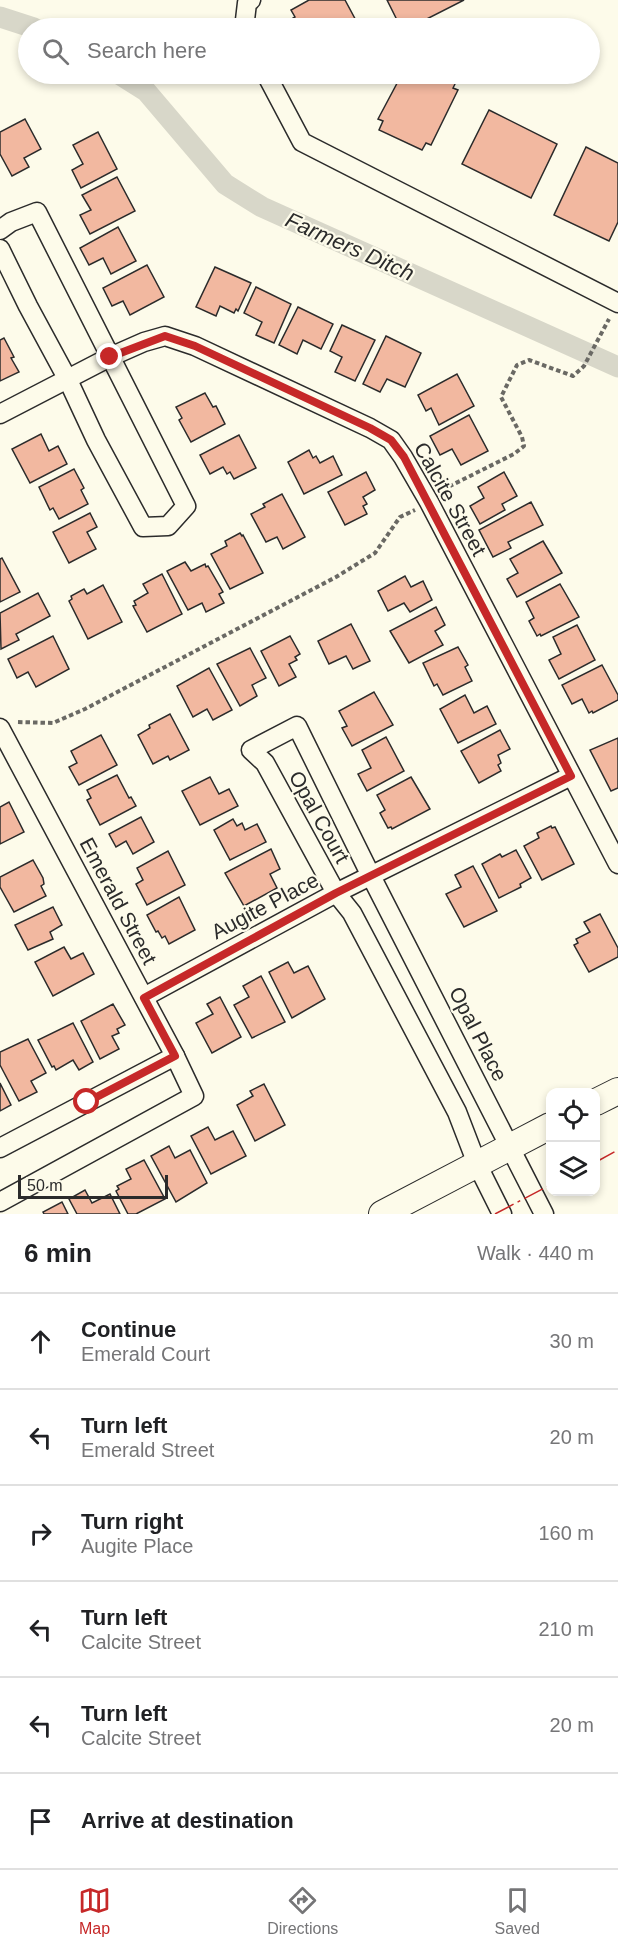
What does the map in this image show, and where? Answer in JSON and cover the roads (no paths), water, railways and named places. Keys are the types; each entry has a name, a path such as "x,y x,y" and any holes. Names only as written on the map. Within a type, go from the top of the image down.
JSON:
{"main road":[{"path":"600,1100 618,1090"},
{"path":"382,1214 546,1128"}],"street":[{"path":"245,18 247,3 251,0"},
{"path":"271,84 302,142 618,303"},
{"path":"0,230 11,222 37,212 186,506 168,526 143,527 96,440 68,380 0,249"},
{"name":"Calcite Street","path":"0,414 110,357 165,336 195,346 391,440 404,457 429,502 571,776 610,830 618,864"},
{"name":"Opal Court","path":"371,876 297,726 251,750 264,764 336,893 352,913 457,1112 477,1164 502,1214"},
{"name":"Emerald Street","path":"0,1202 194,1096 144,998 5,752 1,730"},
{"name":"Augite Place","path":"144,998 336,893 571,776"},
{"name":"Opal Place","path":"371,876 544,1214"},
{"path":"0,1148 175,1056"}],"waterway":[{"name":"Farmers Ditch","path":"0,17 18,23"},
{"name":"Farmers Ditch","path":"135,84 146,91 225,184 262,207 618,367"}]}
